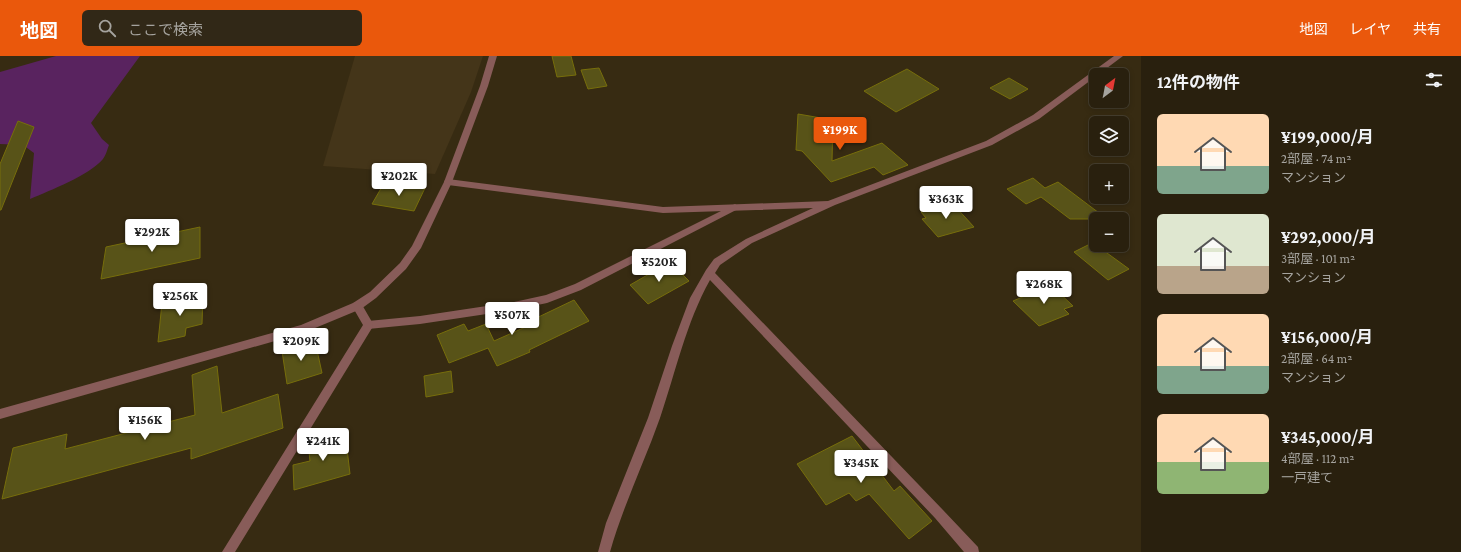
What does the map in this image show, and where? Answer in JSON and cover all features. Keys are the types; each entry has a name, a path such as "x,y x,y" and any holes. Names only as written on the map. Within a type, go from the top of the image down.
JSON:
{"street":[{"path":"0,414 303,329 358,306 373,295 402,266 411,254 448,182 484,86 493,56"},
{"path":"604,552 612,523 654,418 677,346 695,298 717,262 749,241 794,222 832,203 989,143 1036,117 1119,56"},
{"path":"448,182 663,210 832,203"},
{"path":"368,325 420,320 514,306 547,299 578,287 735,207"},
{"path":"709,273 939,514 973,552"},
{"path":"358,306 368,325"},
{"path":"228,552 368,325"}],"shaded area":[{"path":"56,56 140,56 91,123 102,139 109,145 103,159 79,177 30,199 34,153 23,145 0,144 0,72"},
{"path":"355,56 483,56 471,92 435,174 323,166"}],"building":[{"path":"552,56 571,56 576,75 557,77"},
{"path":"599,68 607,86 588,89 581,70"},
{"path":"907,69 939,89 896,112 864,91"},
{"path":"1009,78 1028,89 1010,99 990,88"},
{"path":"798,114 833,120 832,161 882,143 908,165 883,175 874,167 831,182 802,151 796,150"},
{"path":"18,121 34,127 0,210 0,164"},
{"path":"1033,178 1045,188 1058,182 1098,212 1089,212 1089,219 1070,219 1041,197 1026,204 1007,189"},
{"path":"398,184 425,188 414,211 372,204 383,185 396,187"},
{"path":"953,204 974,227 938,237 922,219 926,218 921,212"},
{"path":"200,227 200,258 101,279 106,247"},
{"path":"1089,244 1089,252 1106,252 1129,269 1108,280 1074,252"},
{"path":"670,262 689,281 648,304 630,285"},
{"path":"1051,285 1073,306 1064,309 1069,314 1039,326 1013,301"},
{"path":"203,294 202,324 186,328 185,336 158,342 162,303"},
{"path":"574,300 589,321 529,350 530,352 497,366 488,348 449,363 437,335 464,324 468,331 486,324 494,341 530,325 528,322"},
{"path":"315,341 322,373 287,384 282,351"},
{"path":"217,366 222,413 278,394 283,428 191,459 191,448 2,499 13,448 67,434 65,449 195,415 192,375"},
{"path":"451,371 453,392 426,397 424,376"},
{"path":"345,432 350,474 294,490 293,465 310,461 308,442"},
{"path":"852,436 894,491 900,486 932,521 909,539 869,494 856,501 849,493 826,505 797,464"}]}
